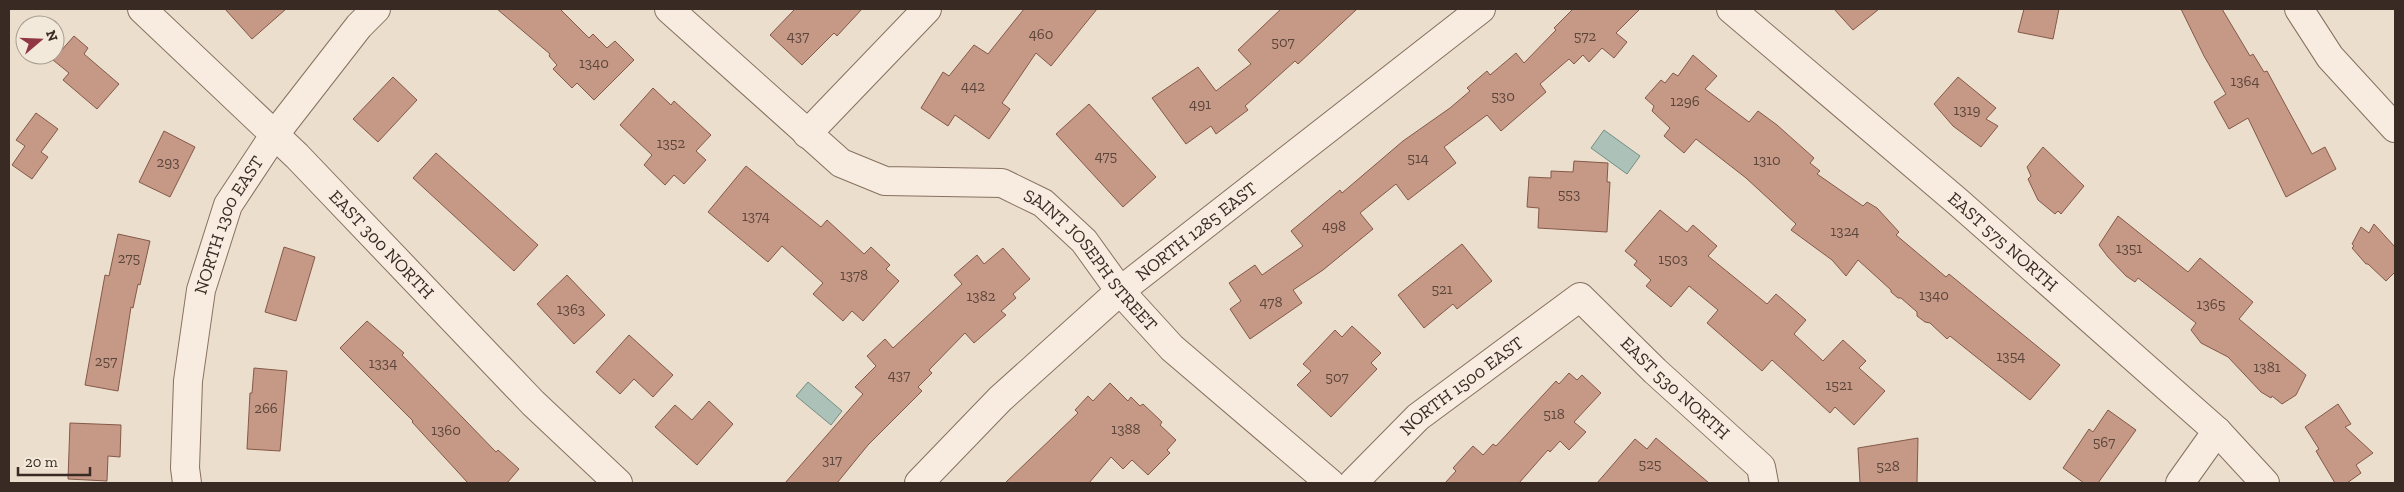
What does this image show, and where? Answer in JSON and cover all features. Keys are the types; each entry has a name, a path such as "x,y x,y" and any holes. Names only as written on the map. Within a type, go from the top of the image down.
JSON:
{"street":[{"name":"EAST 300 NORTH","path":"142,9 275,134 533,403 618,483"},
{"name":"NORTH 1300 EAST","path":"187,483 185,468 188,381 201,290 228,205 275,134 359,26 376,9"},
{"name":"SAINT JOSEPH STREET","path":"668,9 841,163 885,181 1002,183 1043,204 1084,241 1120,291 1172,348 1330,483"},
{"path":"807,134 927,9"},
{"name":"NORTH 1285 EAST","path":"924,478 1000,399 1120,291 1481,9"},
{"name":"EAST 575 NORTH","path":"1731,9 1958,202 2217,431 2265,483"},
{"path":"2300,9 2330,57 2395,128"},
{"name":"EAST 530 NORTH","path":"1580,297 1655,371 1761,467 1764,482"},
{"name":"NORTH 1500 EAST","path":"1353,483 1418,417 1580,297"},
{"path":"2180,483 2217,431"}],"shaded area":[{"path":"1604,130 1640,156 1627,174 1591,148"},
{"path":"808,382 842,411 831,425 796,396"}],"building":[{"path":"225,9 286,9 252,39"},
{"path":"497,9 560,9 589,38 593,34 607,48 615,41 634,60 594,100 577,83 572,88 553,69 557,65 549,56 550,54"},
{"path":"795,9 862,9 837,36 834,33 802,65 770,35"},
{"path":"1024,9 1097,9 1051,66 1036,53 1002,103 1010,109 989,139 955,115 948,126 921,108 943,72 949,76 974,45 988,54"},
{"path":"1281,9 1357,9 1298,64 1295,61 1245,106 1248,110 1216,134 1211,126 1186,144 1152,98 1198,67 1216,91 1251,64 1238,50"},
{"path":"1573,9 1640,9 1616,33 1627,42 1614,58 1602,48 1589,62 1583,55 1574,64 1569,59 1540,84 1546,92 1501,131 1487,115 1444,147 1456,163 1408,200 1396,184 1360,213 1373,229 1323,270 1293,290 1302,303 1250,339 1230,309 1241,301 1229,283 1255,265 1262,275 1303,246 1291,231 1340,190 1342,193 1403,141 1450,108 1470,91 1467,88 1487,71 1490,75 1516,53 1524,63 1556,30 1554,28"},
{"path":"1834,9 1879,9 1853,30"},
{"path":"2024,9 2059,9 2053,39 2018,32"},
{"path":"2181,9 2222,9 2250,56 2253,54 2264,72 2267,71 2312,154 2325,147 2336,169 2286,197 2248,118 2229,129 2214,102 2226,94 2204,56"},
{"path":"74,36 88,48 84,54 119,84 97,109 63,80 69,73 59,65 65,65 65,46"},
{"path":"1693,55 1717,76 1705,89 1749,122 1758,111 1777,125 1814,158 1810,163 1820,171 1817,174 1863,206 1867,202 1877,208 1899,232 1896,235 1946,277 1949,274 2060,365 2030,400 1950,336 1947,339 1930,323 1917,316 1917,312 1891,292 1858,260 1846,276 1832,260 1791,230 1796,224 1746,178 1696,139 1684,153 1664,136 1670,128 1652,111 1654,106 1645,98 1661,80 1665,83 1673,73 1678,76"},
{"path":"393,77 417,100 378,142 353,119"},
{"path":"1958,77 1996,108 1986,119 1998,126 1981,147 1953,126 1934,104"},
{"path":"653,88 671,105 674,101 711,135 696,151 706,160 684,184 674,175 665,185 644,165 652,155 620,125"},
{"path":"1089,104 1156,177 1123,207 1056,134"},
{"path":"36,113 58,129 41,152 48,157 32,179 12,165 25,146 16,140"},
{"path":"164,131 195,147 170,197 139,182"},
{"path":"2043,147 2084,186 2061,214 2058,211 2055,214 2038,200 2028,179 2031,176 2027,167"},
{"path":"436,153 538,245 514,271 413,178"},
{"path":"1574,161 1608,163 1607,182 1610,182 1607,232 1538,228 1539,208 1527,207 1529,177 1551,178 1551,171 1573,172"},
{"path":"746,166 821,227 827,220 864,254 871,247 890,265 886,269 899,281 863,321 852,311 843,321 813,294 823,283 782,246 768,262 708,212"},
{"path":"1660,210 1687,232 1693,225 1717,246 1708,256 1767,304 1776,294 1806,320 1794,334 1823,361 1843,340 1866,361 1859,368 1885,391 1854,425 1835,407 1830,413 1772,360 1762,371 1707,323 1718,310 1689,286 1671,307 1646,286 1651,280 1634,265 1637,261 1625,251"},
{"path":"2118,216 2188,272 2200,258 2253,302 2239,319 2306,375 2296,395 2282,404 2272,396 2271,398 2261,392 2228,357 2201,343 2191,330 2196,323 2138,278 2135,282 2126,276 2099,245"},
{"path":"2374,224 2395,247 2395,272 2386,281 2366,264 2352,248 2354,246 2352,244 2361,227 2369,233"},
{"path":"118,234 150,241 140,285 138,284 133,308 131,307 118,391 85,385 105,275 109,276"},
{"path":"1462,244 1492,281 1457,309 1453,304 1424,328 1398,295"},
{"path":"284,247 315,257 296,321 265,312"},
{"path":"1003,248 1030,279 1013,294 1016,298 1001,311 1006,315 974,343 965,333 929,370 932,373 918,387 922,391 868,445 837,483 785,483 863,394 855,387 876,366 867,356 885,339 893,348 962,284 954,275 977,255 984,264"},
{"path":"567,275 605,315 574,344 537,304"},
{"path":"367,321 404,353 402,355 496,452 498,450 519,469 507,483 468,483 413,421 340,348"},
{"path":"1352,326 1381,353 1371,363 1377,369 1331,417 1297,385 1311,371 1303,364 1335,330 1342,337"},
{"path":"629,335 673,375 653,397 634,379 620,394 596,372"},
{"path":"254,368 287,371 280,451 247,449 250,393 252,393"},
{"path":"1569,373 1577,380 1582,375 1601,393 1574,422 1586,432 1569,450 1560,441 1550,452 1548,450 1519,483 1445,483 1456,471 1453,468 1473,446 1483,455 1493,444 1496,446 1556,381 1559,384"},
{"path":"1110,383 1128,401 1131,397 1140,406 1143,404 1162,422 1160,425 1176,440 1167,450 1170,453 1148,475 1132,460 1123,469 1111,457 1089,483 1005,483 1078,413 1075,410 1088,396 1093,401"},
{"path":"709,401 733,424 697,465 655,427 675,405 692,420"},
{"path":"2338,404 2351,424 2345,427 2373,453 2356,465 2361,473 2347,483 2335,483 2316,451 2319,449 2305,427"},
{"path":"2108,410 2136,430 2098,483 2084,483 2063,468 2089,429 2093,432"},
{"path":"70,423 121,425 120,457 108,456 107,481 68,479"},
{"path":"1656,438 1709,483 1597,483 1635,439 1647,449"},
{"path":"1918,438 1917,483 1860,483 1858,448"}]}
